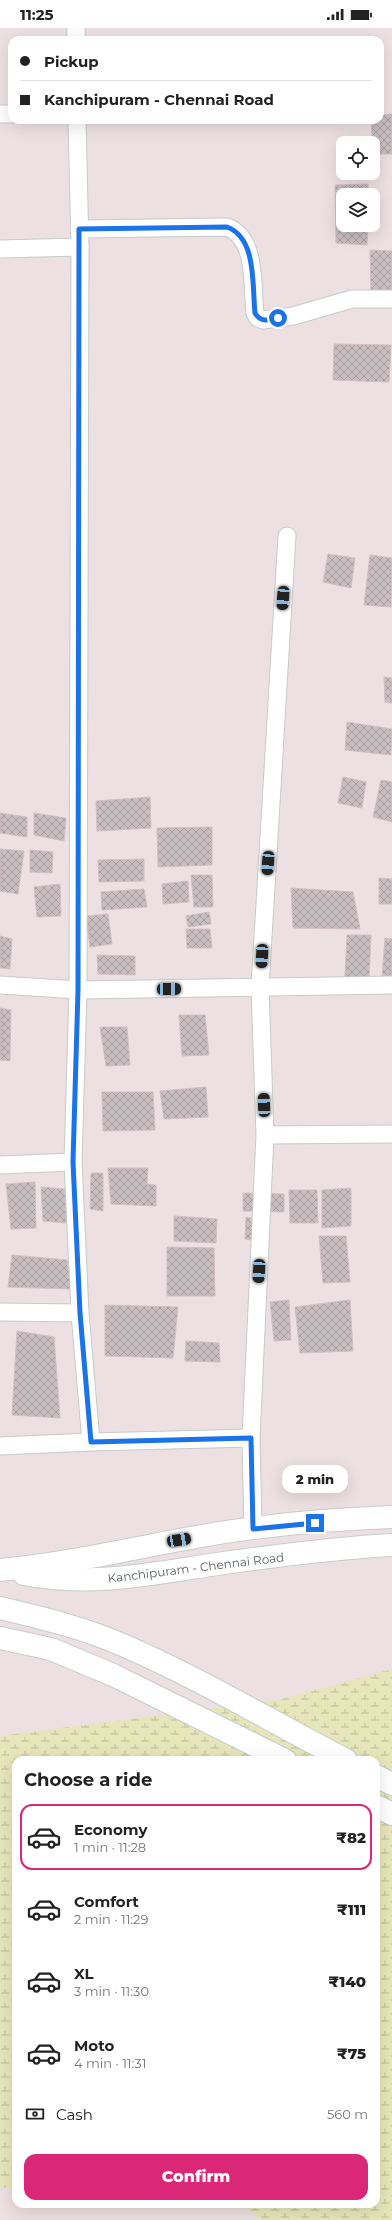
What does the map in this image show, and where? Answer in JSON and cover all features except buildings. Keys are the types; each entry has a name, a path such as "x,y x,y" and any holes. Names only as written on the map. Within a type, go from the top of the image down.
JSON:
{"main road":[{"name":"Kanchipuram - Chennai Road","path":"0,1570 42,1566 137,1548 253,1529 392,1517"},
{"name":"Kanchipuram - Chennai Road","path":"0,1570 52,1580 100,1580 290,1555 392,1545"},
{"path":"0,1608 58,1622 123,1645 186,1674 339,1756"},
{"path":"0,1638 51,1649 113,1675 277,1756"},
{"path":"380,1778 392,1784"},
{"path":"380,1808 392,1814"}],"street":[{"path":"78,124 80,248 78,990 73,1162 80,1313 91,1442"},
{"path":"79,229 227,227 237,230 245,240 249,251 255,313 258,318 263,320 294,316 352,299 392,299"},
{"path":"0,249 80,248"},
{"path":"253,1529 251,1438 265,1135 260,987 287,536"},
{"path":"0,985 78,990 392,985"},
{"path":"265,1135 392,1134"},
{"path":"0,1165 73,1162"},
{"path":"0,1312 80,1313"},
{"path":"0,1446 251,1438"}],"green space":[{"path":"392,1669 392,2220 261,2220 246,2208 380,2208 380,1756 12,1756 12,2187 0,2188 0,1736 282,1699"}],"route":[{"path":"278,318 263,320 258,318 255,313 249,251 245,240 237,230 227,227 79,229 78,990 73,1162 80,1313 91,1442 251,1438 253,1529 315,1523"}]}
